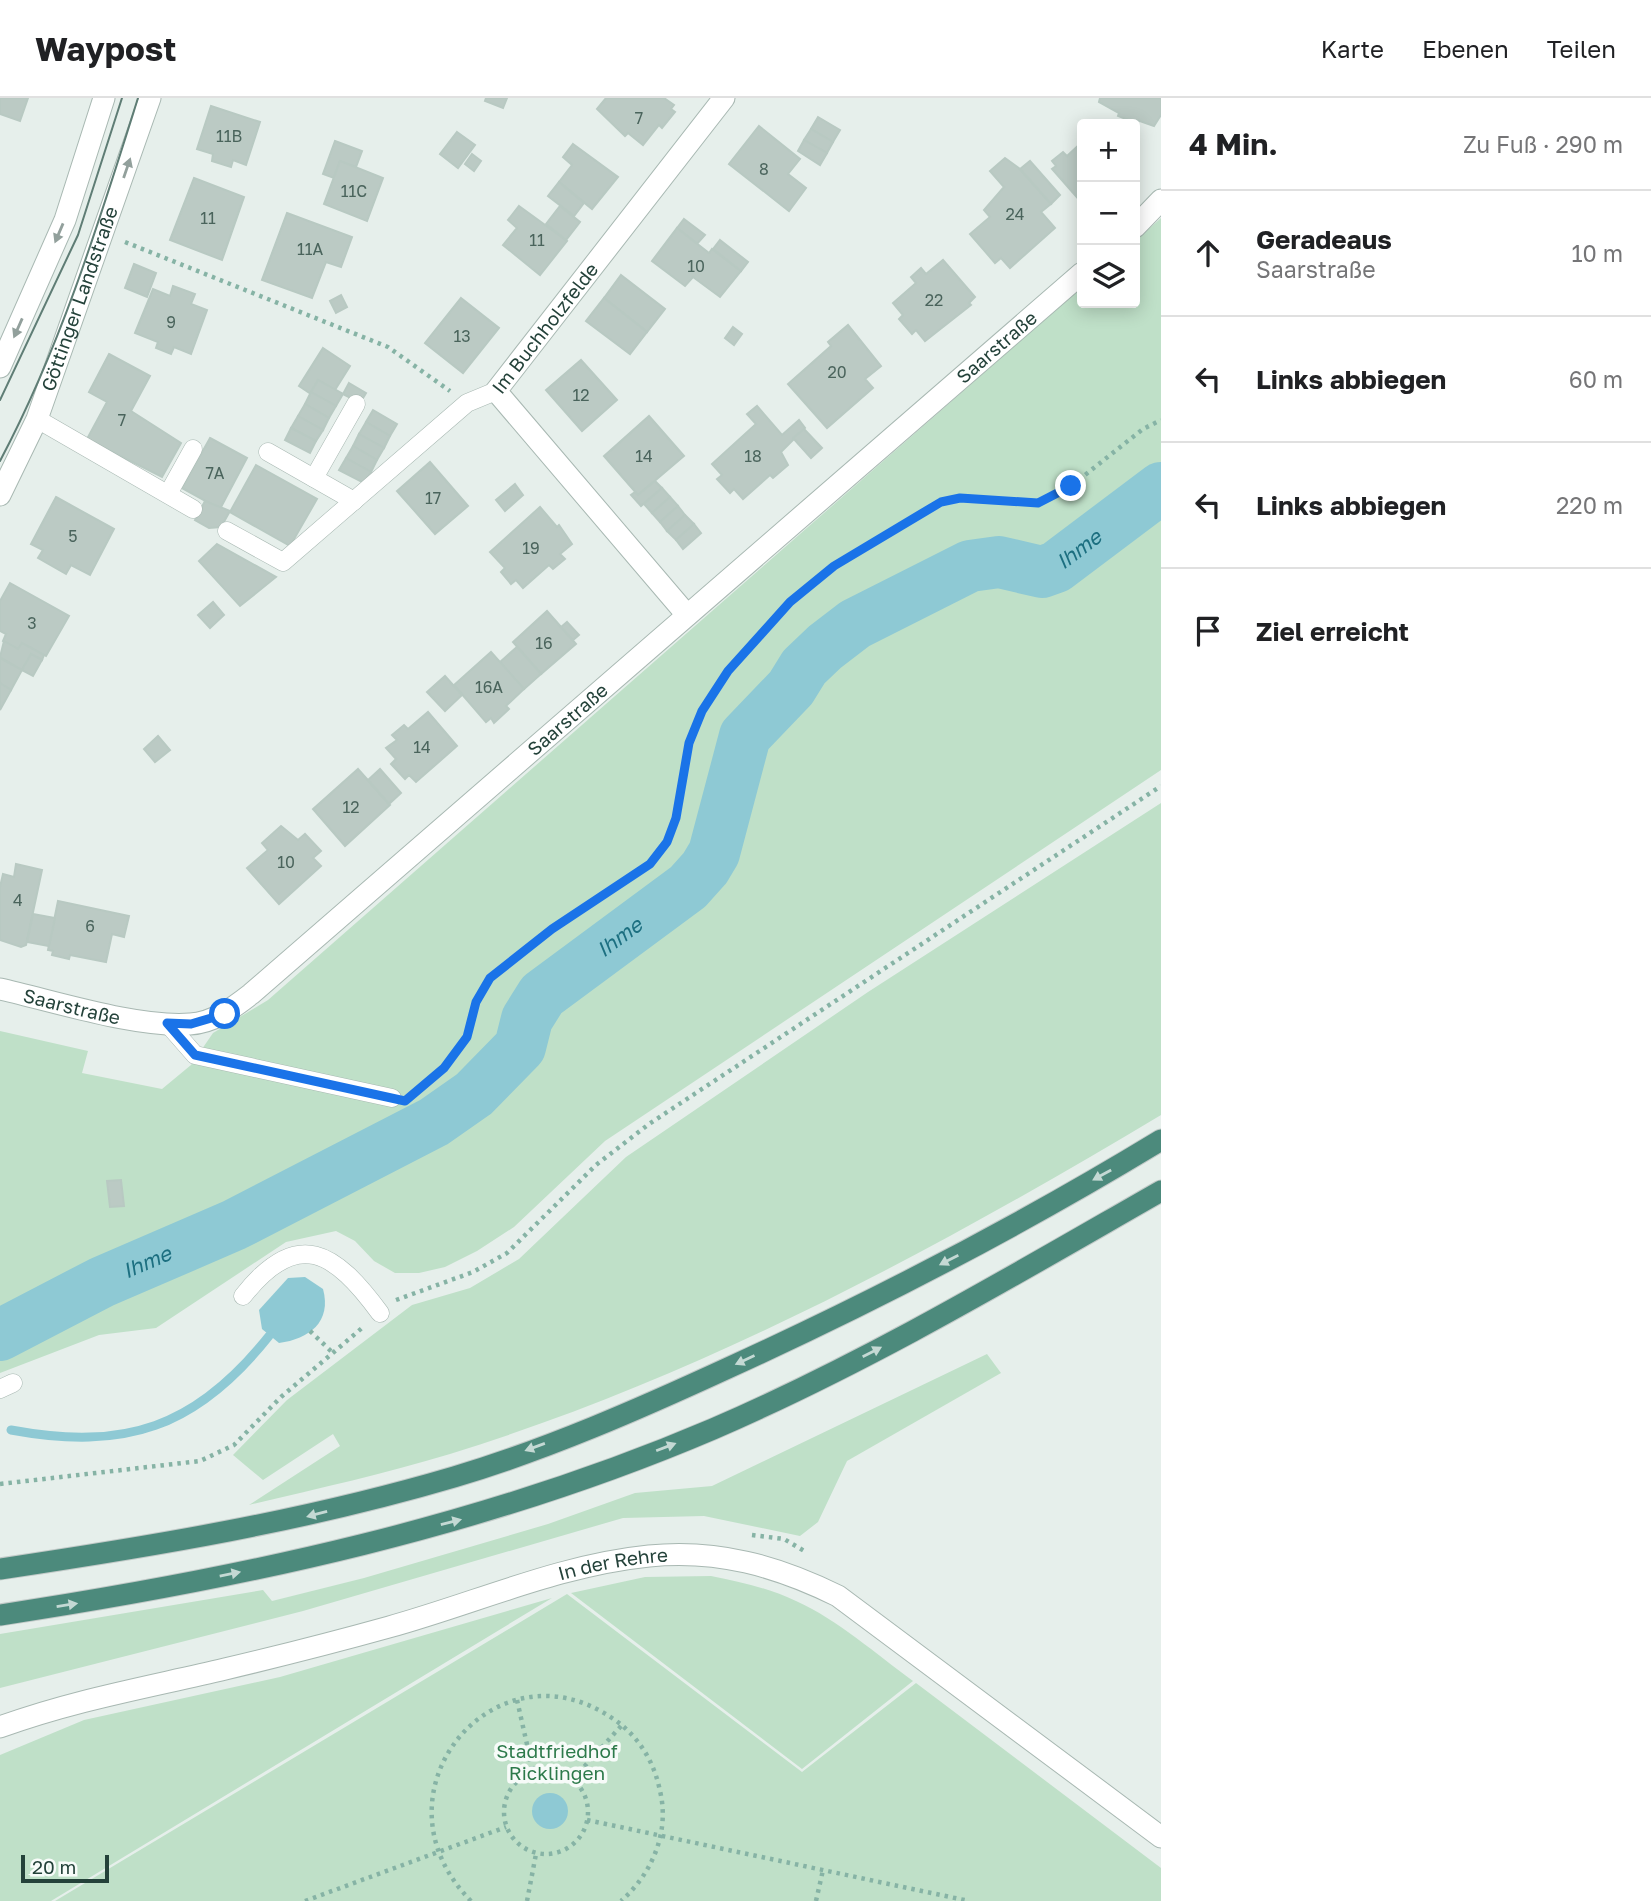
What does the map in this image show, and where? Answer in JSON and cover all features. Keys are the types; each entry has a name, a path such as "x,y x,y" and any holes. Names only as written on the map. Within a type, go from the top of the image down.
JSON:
{"highway":[{"path":"0,1570 183,1542 306,1517 457,1476 634,1411 823,1325 950,1260 1161,1140"},
{"path":"0,1615 307,1559 475,1516 612,1468 712,1429 821,1378 959,1306 1161,1191"}],"street":[{"path":"0,367 65,220 104,98"},
{"name":"Göttinger Landstraße","path":"0,495 37,419 150,98"},
{"name":"Im Buchholzfelde","path":"688,615 496,391 724,98"},
{"path":"1140,222 1161,200"},
{"name":"Saarstraße","path":"0,989 149,1022 191,1024 225,1014 1077,277"},
{"name":"In der Rehre","path":"0,1727 75,1702 225,1669 392,1626 585,1566 650,1555 702,1554 743,1559 795,1575 838,1596 1161,1837"}],"lane":[{"path":"227,531 283,562 467,403 496,391"},
{"path":"314,478 356,404"},
{"path":"37,419 193,509"},
{"path":"168,495 193,449"},
{"path":"268,452 354,501"},
{"path":"167,1023 195,1055 392,1098"},
{"path":"243,1296 262,1273 286,1256 315,1256 339,1265 355,1279 380,1313"}],"path":[{"path":"104,234 387,347 467,403"},
{"path":"392,1098 405,1101 444,1068 467,1037 476,1002 490,978 552,929 650,864 667,842 676,818 689,743 702,711 728,671 790,602 834,566 941,502 960,498 1038,503 1071,486 1143,429 1161,420"},
{"path":"0,1484 200,1461 234,1445 281,1397 397,1298 473,1272 507,1253 596,1165 649,1124 1161,786"},
{"path":"310,1331 333,1353"},
{"path":"747,1535 784,1539 807,1552"},
{"path":"471,1901 451,1878 437,1852 431,1825 431,1798 438,1771 451,1747 469,1726 491,1710 517,1700 545,1696 573,1699 599,1709 622,1725 649,1756 657,1775 662,1795 661,1836 651,1865 634,1890 621,1901"},
{"path":"517,1700 533,1771"},
{"path":"573,1779 622,1725"},
{"path":"547,1769 573,1779 583,1791 587,1805 587,1820 574,1844 550,1854 536,1853 512,1839 506,1827 503,1810 508,1793 518,1780 533,1771 547,1769"},
{"path":"587,1820 969,1901"},
{"path":"305,1901 506,1827"},
{"path":"527,1901 536,1853"},
{"path":"816,1901 823,1870"}],"green space":[{"path":"1161,218 1161,770 605,1141 514,1227 477,1251 445,1267 419,1273 395,1273 374,1261 355,1241 336,1231 286,1242 156,1328 99,1335 0,1373 0,1342 104,1289 237,1231 336,1179 330,1168 231,1219 101,1272 0,1322 0,1031 88,1051 82,1073 162,1089 191,1065 213,1033 268,1000 1077,291 1077,308 1140,308 1140,237"},
{"path":"1161,803 1161,1115 903,1261 726,1348 636,1387 544,1423 450,1454 249,1505 340,1446 333,1434 263,1480 233,1455 287,1400 412,1305 470,1288 519,1259 626,1157 868,992"},
{"path":"987,1354 1001,1373 847,1461 818,1522 800,1536 704,1516 623,1518 303,1611 0,1688 0,1634 263,1590 272,1601 364,1578 548,1524 635,1493 712,1486"},
{"path":"711,1576 765,1589 812,1609 913,1681 802,1769 571,1593 645,1577"},
{"name":"Stadtfriedhof Ricklingen","path":"567,1594 802,1772 916,1683 1161,1868 1161,1901 55,1901"},
{"path":"552,1598 51,1901 0,1901 0,1755 84,1720 280,1677"}],"water":[{"path":"305,1277 323,1289 325,1301 321,1320 300,1338 279,1343 262,1329 259,1310 288,1278"},
{"path":"550,1793 563,1798 568,1811 563,1824 550,1829 537,1824 532,1811 537,1798"}],"building":[{"path":"0,98 28,98 20,121 0,114"},
{"path":"486,98 507,98 503,108 485,101"},
{"path":"606,98 664,98 674,105 671,109 675,112 662,128 659,125 643,145 628,133 625,136 597,109"},
{"path":"1100,98 1161,98 1161,115 1154,126 1140,119 1118,116 1119,113 1099,102"},
{"path":"211,106 260,122 246,165 233,160 231,167 212,161 213,154 197,149"},
{"path":"818,117 840,130 833,142 811,129"},
{"path":"759,126 800,159 788,174 806,188 789,211 729,164"},
{"path":"811,129 833,142 827,153 804,140"},
{"path":"457,132 475,145 458,168 440,154"},
{"path":"804,140 827,153 820,165 798,151"},
{"path":"335,141 362,151 356,167 340,161 334,178 323,174"},
{"path":"573,144 618,177 592,209 559,182 572,165 563,157"},
{"path":"1077,147 1077,197 1052,169 1056,166 1052,161 1063,152 1067,156"},
{"path":"472,154 481,161 474,171 465,164"},
{"path":"1005,158 1020,169 1051,204 1041,212 1055,228 1010,268 1001,258 995,263 970,234 990,217 984,210 1004,187 990,171"},
{"path":"340,161 383,178 367,221 324,204"},
{"path":"1030,161 1060,195 1051,204 1020,169"},
{"path":"194,178 244,197 222,260 170,240"},
{"path":"559,182 584,203 574,216 548,196"},
{"path":"519,206 567,241 540,275 503,245 517,228 508,220"},
{"path":"560,206 580,222 566,240 546,224"},
{"path":"287,213 352,237 341,267 326,262 312,298 262,280"},
{"path":"684,219 705,235 697,244 677,228"},
{"path":"677,228 709,253 712,249 741,271 720,297 693,277 685,286 652,261"},
{"path":"720,240 748,262 741,271 713,249"},
{"path":"943,260 975,297 969,303 971,305 925,341 916,330 912,334 899,319 903,315 893,303 916,283 911,277 921,268 926,274"},
{"path":"134,264 156,273 147,297 125,288"},
{"path":"621,275 665,309 647,332 604,298"},
{"path":"173,286 195,294 191,304 207,310 191,354 174,347 171,354 156,348 158,342 135,333 153,289 170,296"},
{"path":"341,295 347,307 336,313 330,301"},
{"path":"461,298 499,328 463,373 425,343"},
{"path":"604,298 647,332 630,354 586,321"},
{"path":"848,325 881,366 865,379 873,388 827,428 788,384 831,346 828,342"},
{"path":"733,327 742,334 734,345 725,338"},
{"path":"323,348 350,366 335,390 318,380 311,394 299,386"},
{"path":"109,354 150,376 131,411 181,443 162,477 87,439 107,402 89,392"},
{"path":"581,360 617,400 582,431 546,390"},
{"path":"318,380 343,394 336,406 311,392"},
{"path":"349,383 366,393 360,403 343,394"},
{"path":"311,392 336,406 329,418 305,404"},
{"path":"305,404 329,418 323,430 298,416"},
{"path":"757,406 782,435 799,420 805,428 781,452 788,465 773,478 770,475 743,499 734,489 730,493 717,479 722,475 712,464 756,424 747,414"},
{"path":"373,410 397,424 390,436 366,422"},
{"path":"298,416 323,430 316,441 291,428"},
{"path":"649,416 684,456 638,495 604,456"},
{"path":"366,422 390,436 384,448 359,434"},
{"path":"291,428 316,441 310,453 285,440"},
{"path":"804,429 822,448 811,458 793,438"},
{"path":"359,434 384,448 377,460 353,446"},
{"path":"210,438 247,458 220,509 182,488"},
{"path":"353,446 377,460 371,472 346,458"},
{"path":"346,458 371,472 364,483 339,470"},
{"path":"430,462 468,506 435,534 397,491"},
{"path":"256,465 317,499 290,546 230,512"},
{"path":"655,481 662,488 641,506 631,495 635,492 638,495"},
{"path":"515,484 523,495 505,511 496,500"},
{"path":"662,488 670,497 652,513 644,504"},
{"path":"56,497 114,529 90,575 71,565 66,574 38,558 43,550 31,544"},
{"path":"670,497 678,506 660,522 652,513"},
{"path":"205,501 230,511 221,527 209,528 195,520"},
{"path":"678,506 685,515 667,531 660,522"},
{"path":"540,507 557,527 559,525 572,544 560,554 565,559 553,569 549,565 523,588 516,580 511,584 501,572 505,568 490,552"},
{"path":"685,515 694,524 676,540 667,531"},
{"path":"694,524 701,533 683,549 676,540"},
{"path":"217,544 276,577 240,606 199,561"},
{"path":"10,583 69,616 46,656 22,643 18,649 3,641 6,634 0,631 0,601"},
{"path":"213,602 224,615 210,628 198,615"},
{"path":"547,611 576,644 541,674 513,642"},
{"path":"567,622 579,635 573,640 561,627"},
{"path":"4,641 18,649 22,643 44,655 42,660 31,654 22,670 0,657"},
{"path":"517,647 541,674 524,689 500,662"},
{"path":"491,652 524,689 506,706 509,709 494,723 491,718 486,722 454,685"},
{"path":"31,654 42,660 33,676 22,670"},
{"path":"0,658 22,670 11,690 0,683"},
{"path":"445,676 462,695 445,711 427,692"},
{"path":"0,683 11,690 0,710"},
{"path":"428,712 457,746 416,782 409,775 405,779 391,764 396,759 386,748 397,740 392,735 404,725 408,729"},
{"path":"158,736 170,750 155,762 144,749"},
{"path":"358,769 390,805 345,846 313,809"},
{"path":"380,769 401,793 389,804 368,780"},
{"path":"281,826 298,840 305,834 321,851 313,858 321,866 279,904 247,868 268,850 262,843"},
{"path":"16,864 42,870 26,945 21,947 0,940 0,887 3,874 14,877"},
{"path":"58,901 129,916 124,937 112,934 106,962 70,955 69,959 52,955 53,951 48,950"},
{"path":"33,914 55,918 49,946 27,942"},
{"path":"121,1180 124,1206 110,1207 107,1181"}],"waterway":[{"name":"Ihme","path":"0,1335 102,1282 234,1225 434,1122 474,1094 520,1047 527,1019 542,995 688,887 705,868 714,853 745,736 791,688 804,667 825,647 855,624 970,566 999,562 1042,572 1056,567 1161,488"},
{"path":"11,1430 52,1436 89,1437 123,1434 155,1425 185,1412 214,1392 242,1367 269,1336"}],"tram line":[{"path":"0,400 78,235 122,98"},
{"path":"0,461 60,328 138,98"}],"route":[{"path":"225,1014 191,1024 167,1023 195,1055 405,1101 444,1068 467,1037 476,1002 490,978 552,929 650,864 667,842 676,818 689,743 702,711 728,671 790,602 834,566 878,537 941,502 960,498 1009,499 1038,503 1071,486"}]}
